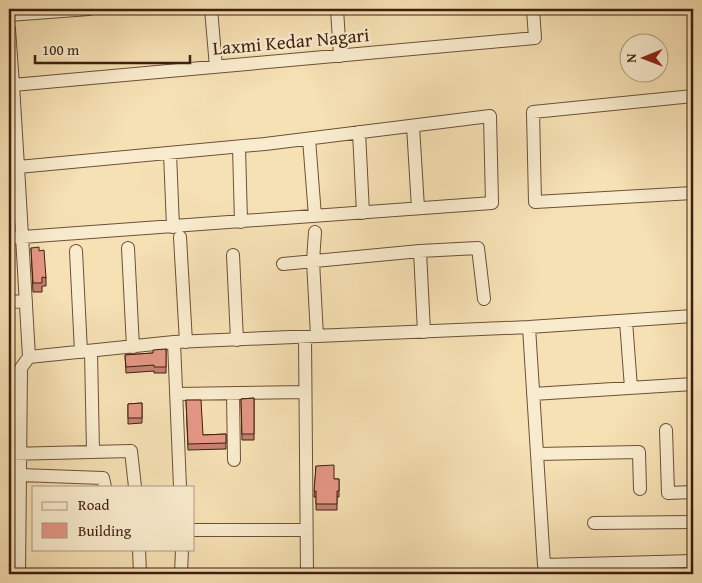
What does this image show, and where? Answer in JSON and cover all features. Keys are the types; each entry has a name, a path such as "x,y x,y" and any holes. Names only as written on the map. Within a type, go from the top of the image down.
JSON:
{"street":[{"path":"9,15 89,9"},
{"path":"211,9 216,67"},
{"path":"336,9 340,56"},
{"name":"Laxmi Kedar Nagari","path":"11,85 535,38 533,9"},
{"path":"9,29 13,167 22,238 26,301 14,454 20,475 14,560 19,574"},
{"path":"693,96 533,112 535,202 693,192"},
{"path":"9,238 176,232 241,222 492,203 490,116 239,147 13,167"},
{"path":"413,126 418,208"},
{"path":"359,132 363,212"},
{"path":"310,139 315,216"},
{"path":"239,147 241,222"},
{"path":"170,153 176,232 180,342 176,394 180,486"},
{"path":"307,574 305,392 311,337 314,232"},
{"path":"128,248 133,347"},
{"path":"283,264 420,251 478,248 484,299"},
{"path":"76,251 86,351 93,452"},
{"path":"420,251 424,332"},
{"path":"233,255 237,340"},
{"path":"9,302 26,301"},
{"path":"20,364 86,351 180,342 529,328 693,316"},
{"path":"626,321 631,388"},
{"path":"529,328 544,565 619,569 693,562"},
{"path":"533,394 693,384"},
{"path":"176,394 305,392"},
{"path":"233,393 234,460"},
{"path":"666,430 668,493 693,492"},
{"path":"14,454 131,451 135,486"},
{"path":"537,454 639,452 640,489"},
{"path":"20,475 103,478 105,486"},
{"path":"594,523 693,522"},
{"path":"195,530 306,530"},
{"path":"139,550 140,574"},
{"path":"181,574 182,550"}],"building":[{"path":"39,247 39,251 44,250 46,278 42,277 42,283 33,283 31,248"},
{"path":"166,349 166,367 154,367 154,365 126,367 125,355 153,353 153,350"},
{"path":"254,398 254,434 242,434 241,399"},
{"path":"186,400 201,400 203,435 226,434 226,443 188,444"},
{"path":"142,403 142,418 128,418 128,404"},
{"path":"334,465 334,479 339,479 337,504 316,504 316,491 314,491 316,466"}]}
